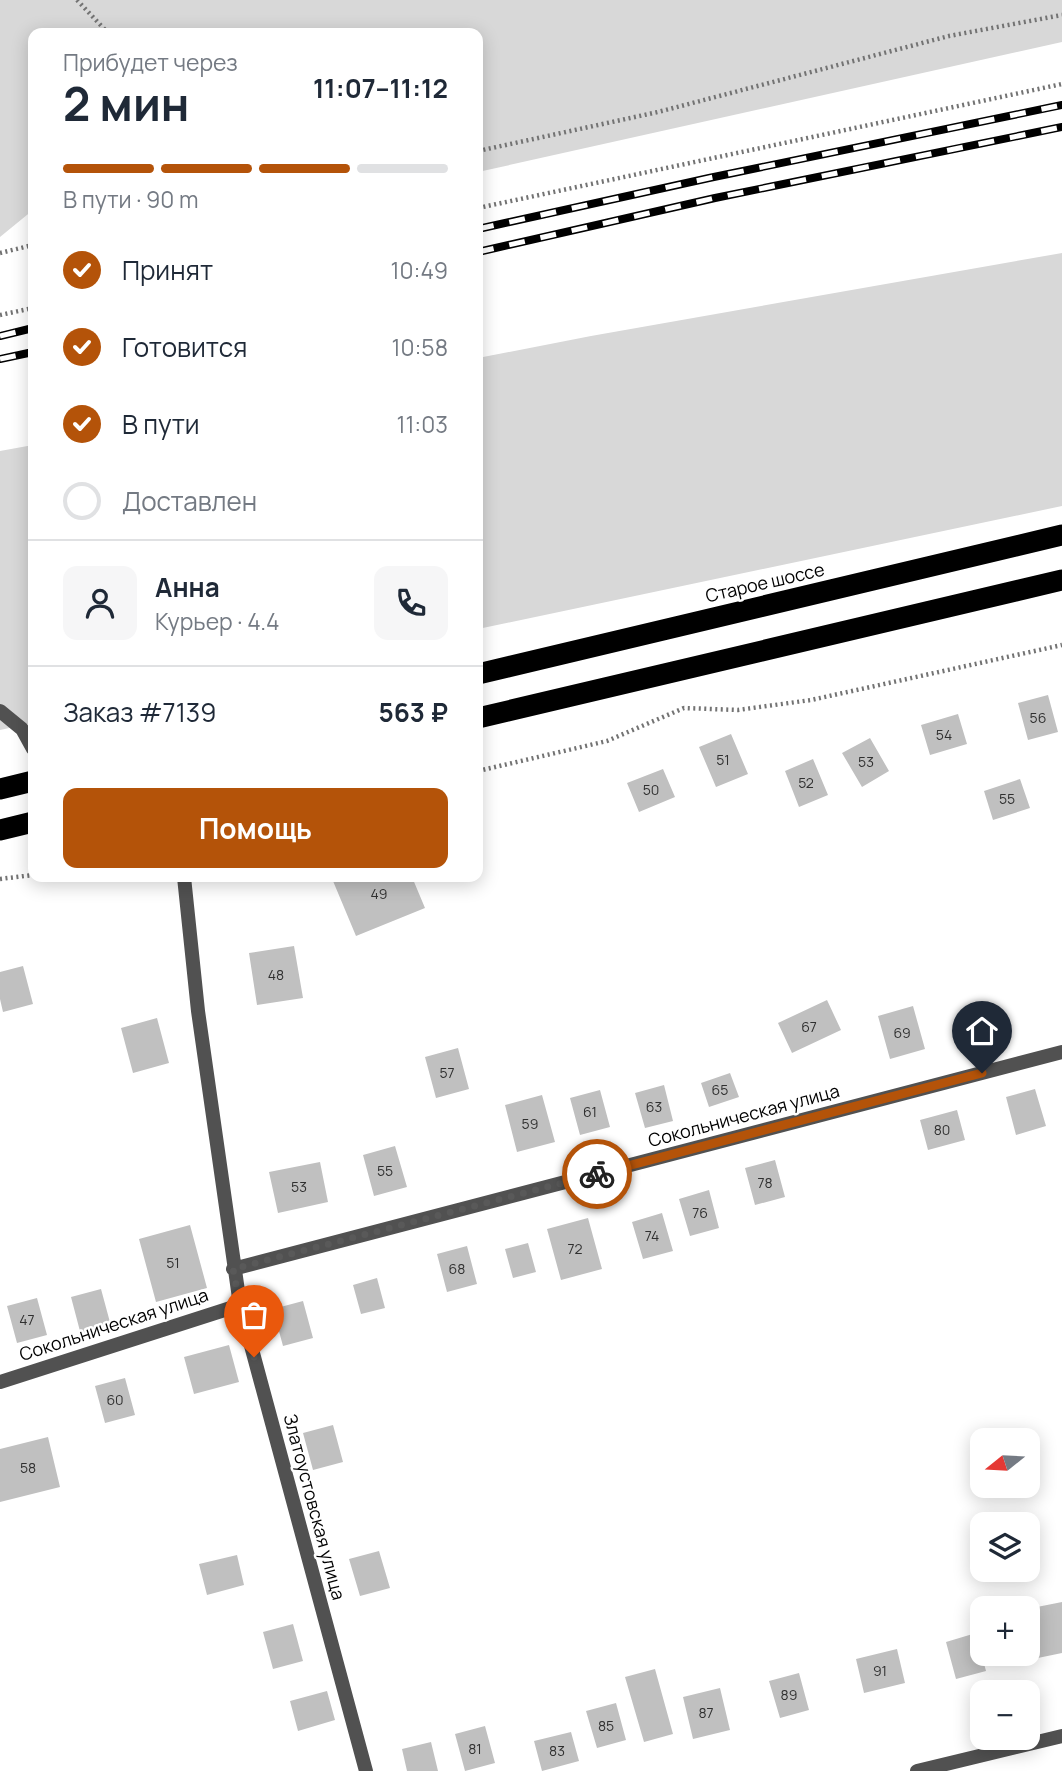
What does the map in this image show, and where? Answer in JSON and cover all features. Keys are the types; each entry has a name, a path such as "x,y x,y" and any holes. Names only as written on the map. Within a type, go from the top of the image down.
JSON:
{"highway":[{"name":"Старое шоссе","path":"483,673 1062,535"},
{"path":"483,717 1062,580"},
{"path":"0,789 28,782"},
{"path":"0,830 28,823"}],"street":[{"path":"0,711 22,729 28,740"},
{"name":"Златоустовская улица","path":"185,882 198,1011 240,1305 366,1771"},
{"name":"Сокольническая улица","path":"233,1269 1062,1052"},
{"name":"Сокольническая улица","path":"0,1382 240,1305"},
{"path":"916,1771 1062,1737"}],"path":[{"path":"77,0 102,28"},
{"path":"483,150 658,112 949,36 1062,15"},
{"path":"483,207 1062,84"},
{"path":"0,253 28,246"},
{"path":"0,315 28,309"},
{"path":"483,770 607,741 684,708 738,710 811,700 1062,645"},
{"path":"0,879 28,876"}],"shaded area":[{"path":"0,0 1062,0 1062,42 483,171 483,28 28,28 28,214 0,237"},
{"path":"1062,253 1062,506 483,628 483,357"},
{"path":"28,446 28,724 0,730 0,451"}],"building":[{"path":"1048,695 1058,732 1028,740 1018,703"},
{"path":"958,714 967,744 930,755 921,725"},
{"path":"731,734 748,774 716,787 699,747"},
{"path":"870,738 889,771 862,787 842,753"},
{"path":"813,759 828,795 799,807 785,771"},
{"path":"663,769 675,797 639,812 627,783"},
{"path":"1020,779 1030,808 993,820 984,791"},
{"path":"333,882 414,882 425,908 356,936"},
{"path":"294,946 303,998 257,1005 249,953"},
{"path":"23,966 33,1004 3,1012 0,972"},
{"path":"827,1000 841,1030 792,1053 778,1023"},
{"path":"913,1006 925,1049 890,1059 878,1016"},
{"path":"157,1018 169,1063 133,1073 121,1028"},
{"path":"458,1048 469,1089 436,1098 425,1057"},
{"path":"730,1073 739,1097 709,1107 701,1083"},
{"path":"664,1085 673,1121 645,1128 635,1093"},
{"path":"1035,1089 1046,1126 1016,1135 1006,1097"},
{"path":"600,1090 610,1127 580,1135 570,1098"},
{"path":"542,1095 555,1142 517,1152 505,1105"},
{"path":"957,1110 965,1140 928,1150 920,1120"},
{"path":"395,1146 407,1187 374,1196 363,1155"},
{"path":"775,1160 785,1197 755,1205 745,1168"},
{"path":"320,1162 328,1202 278,1213 269,1172"},
{"path":"709,1190 719,1228 690,1236 679,1199"},
{"path":"662,1213 673,1251 643,1259 632,1222"},
{"path":"588,1218 602,1269 561,1280 547,1229"},
{"path":"190,1225 207,1288 156,1302 139,1239"},
{"path":"528,1243 536,1272 513,1278 505,1249"},
{"path":"467,1246 477,1284 447,1292 437,1254"},
{"path":"377,1278 385,1308 361,1314 353,1285"},
{"path":"101,1289 111,1326 81,1335 71,1297"},
{"path":"37,1298 47,1335 17,1343 7,1306"},
{"path":"303,1301 313,1338 283,1346 273,1309"},
{"path":"229,1345 239,1382 194,1394 184,1357"},
{"path":"125,1378 135,1415 105,1423 95,1386"},
{"path":"333,1425 343,1462 313,1470 303,1433"},
{"path":"48,1437 60,1487 0,1502 0,1449"},
{"path":"379,1551 390,1588 360,1596 349,1559"},
{"path":"237,1555 244,1585 207,1595 199,1564"},
{"path":"1062,1602 1062,1653 1040,1658 1040,1606"},
{"path":"293,1624 303,1661 273,1669 263,1632"},
{"path":"970,1635 970,1666 985,1666 986,1671 956,1679 946,1642"},
{"path":"897,1649 905,1683 864,1693 856,1659"},
{"path":"655,1669 673,1734 644,1742 625,1677"},
{"path":"799,1673 809,1710 780,1718 769,1681"},
{"path":"720,1688 730,1730 693,1739 683,1697"},
{"path":"327,1691 335,1720 298,1731 290,1701"},
{"path":"616,1703 626,1740 597,1748 586,1711"},
{"path":"485,1726 495,1763 465,1771 455,1734"},
{"path":"571,1732 579,1761 542,1771 534,1741"},
{"path":"431,1742 438,1771 407,1771 402,1749"}],"railway":[{"path":"483,228 1062,105"},
{"path":"483,251 715,198 1062,127"},
{"path":"0,336 28,329"},
{"path":"0,359 28,353"}],"way so far":[{"path":"254,1357 233,1269 597,1174"}],"route":[{"path":"597,1174 982,1073"}]}
